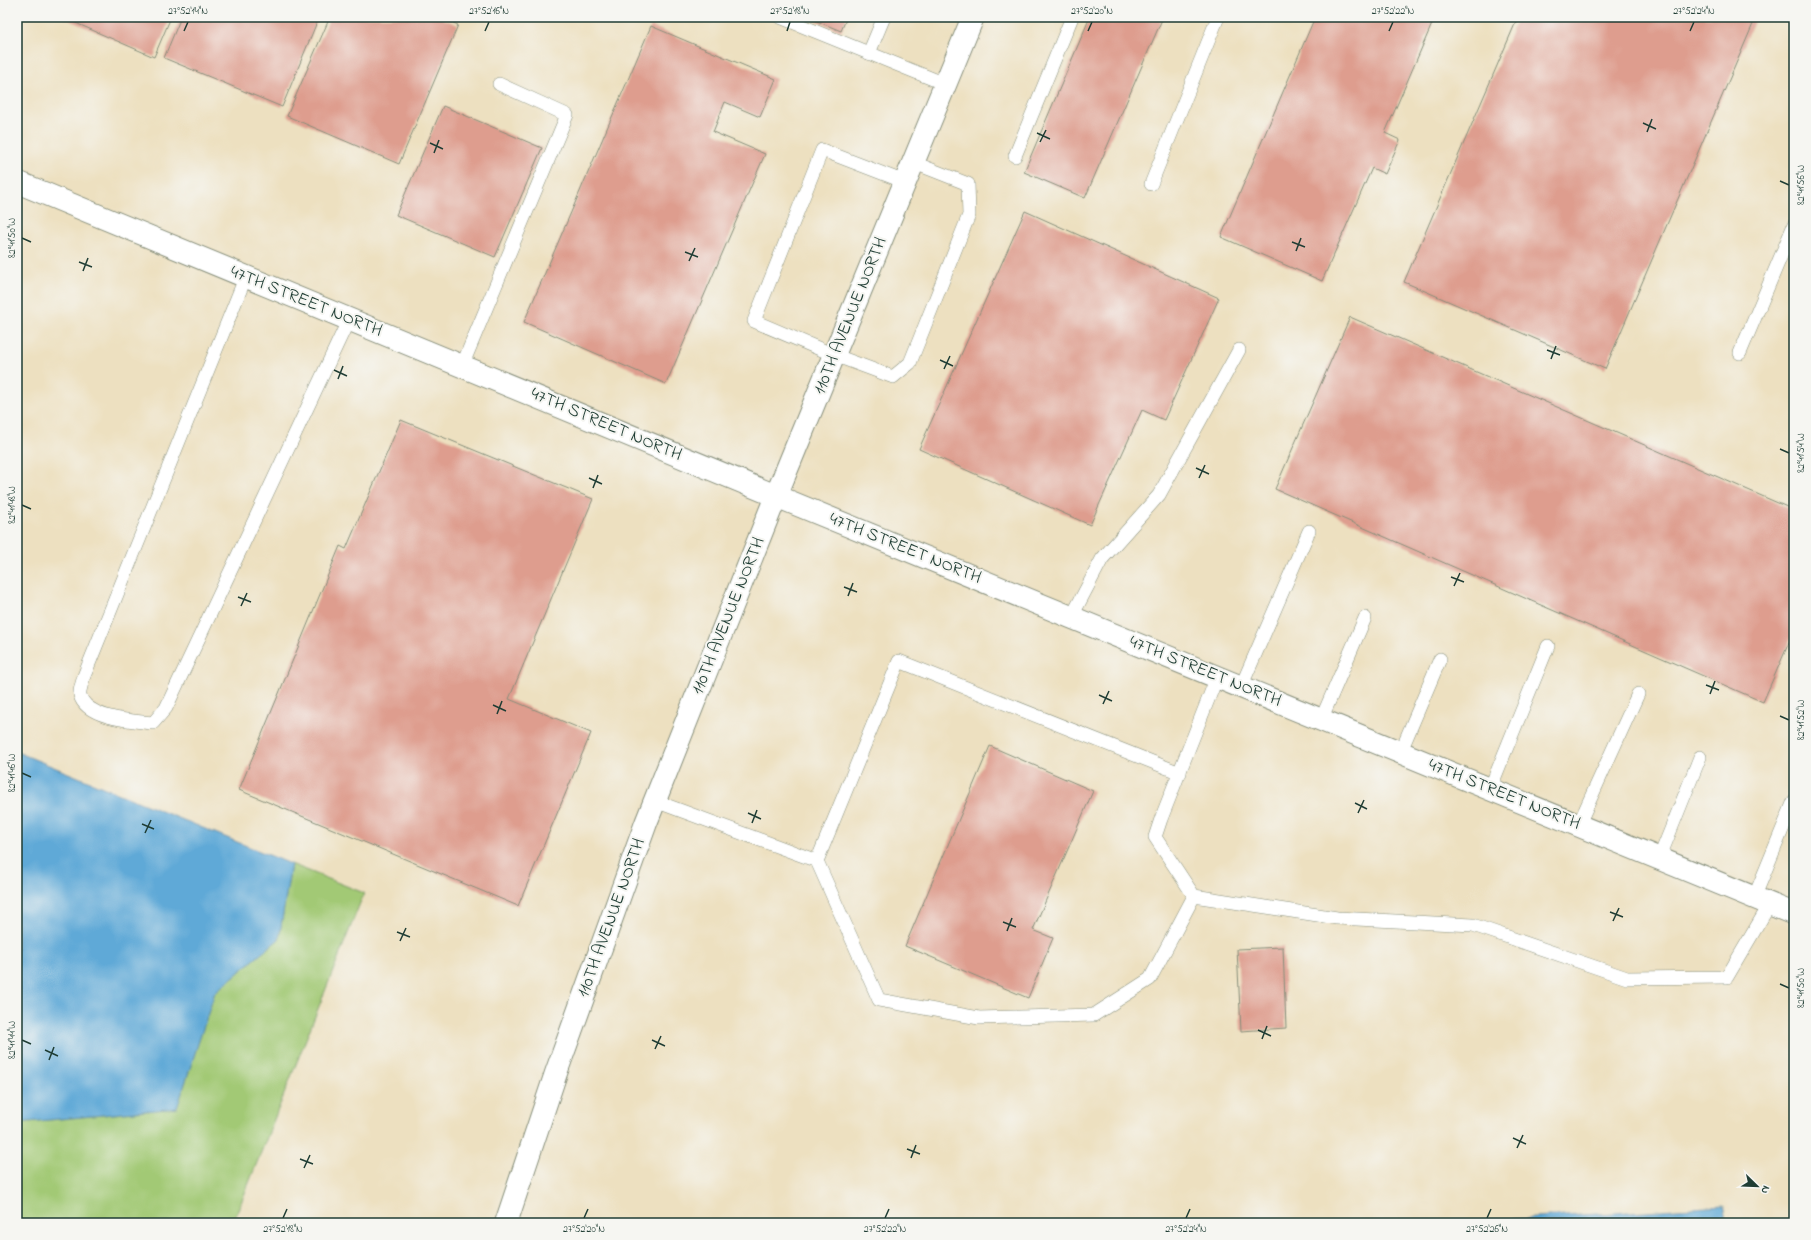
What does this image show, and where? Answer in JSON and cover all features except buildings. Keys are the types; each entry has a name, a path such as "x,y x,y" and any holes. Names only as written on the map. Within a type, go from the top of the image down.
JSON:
{"street":[{"name":"110TH AVENUE NORTH","path":"506,1223 556,1073 654,801 776,496 973,17"},
{"name":"47TH STREET NORTH","path":"17,182 1071,618 1794,914"}],"lane":[{"path":"780,17 945,84"},
{"path":"869,53 884,17"},
{"path":"1015,156 1072,17"},
{"path":"1151,184 1218,17"},
{"path":"462,366 568,115 499,84"},
{"path":"822,150 909,172 968,184 969,215 910,364 893,377 834,355 754,321 822,150"},
{"path":"1740,353 1794,225"},
{"path":"246,276 84,676 80,695 87,707 106,716 153,723 166,708 349,319"},
{"path":"1071,618 1102,559 1159,495 1240,350"},
{"path":"1241,687 1309,531"},
{"path":"1321,720 1365,618"},
{"path":"1490,789 1548,646"},
{"path":"1400,753 1440,659"},
{"path":"817,861 899,661 1180,774"},
{"path":"1217,677 1155,837 1194,896 1336,918 1473,925 1627,978 1727,977 1762,901 1794,801"},
{"path":"1578,826 1638,694"},
{"path":"1659,859 1700,757"},
{"path":"654,801 817,861 879,1000 979,1018 1094,1015 1150,979 1194,896"}],"green space":[{"path":"291,864 364,893 233,1223 17,1223 17,1123 177,1108 215,992 279,939"}],"water":[{"path":"17,752 291,864 279,939 215,992 177,1108 17,1123"},
{"path":"1724,1206 1726,1223 1456,1223"}]}
